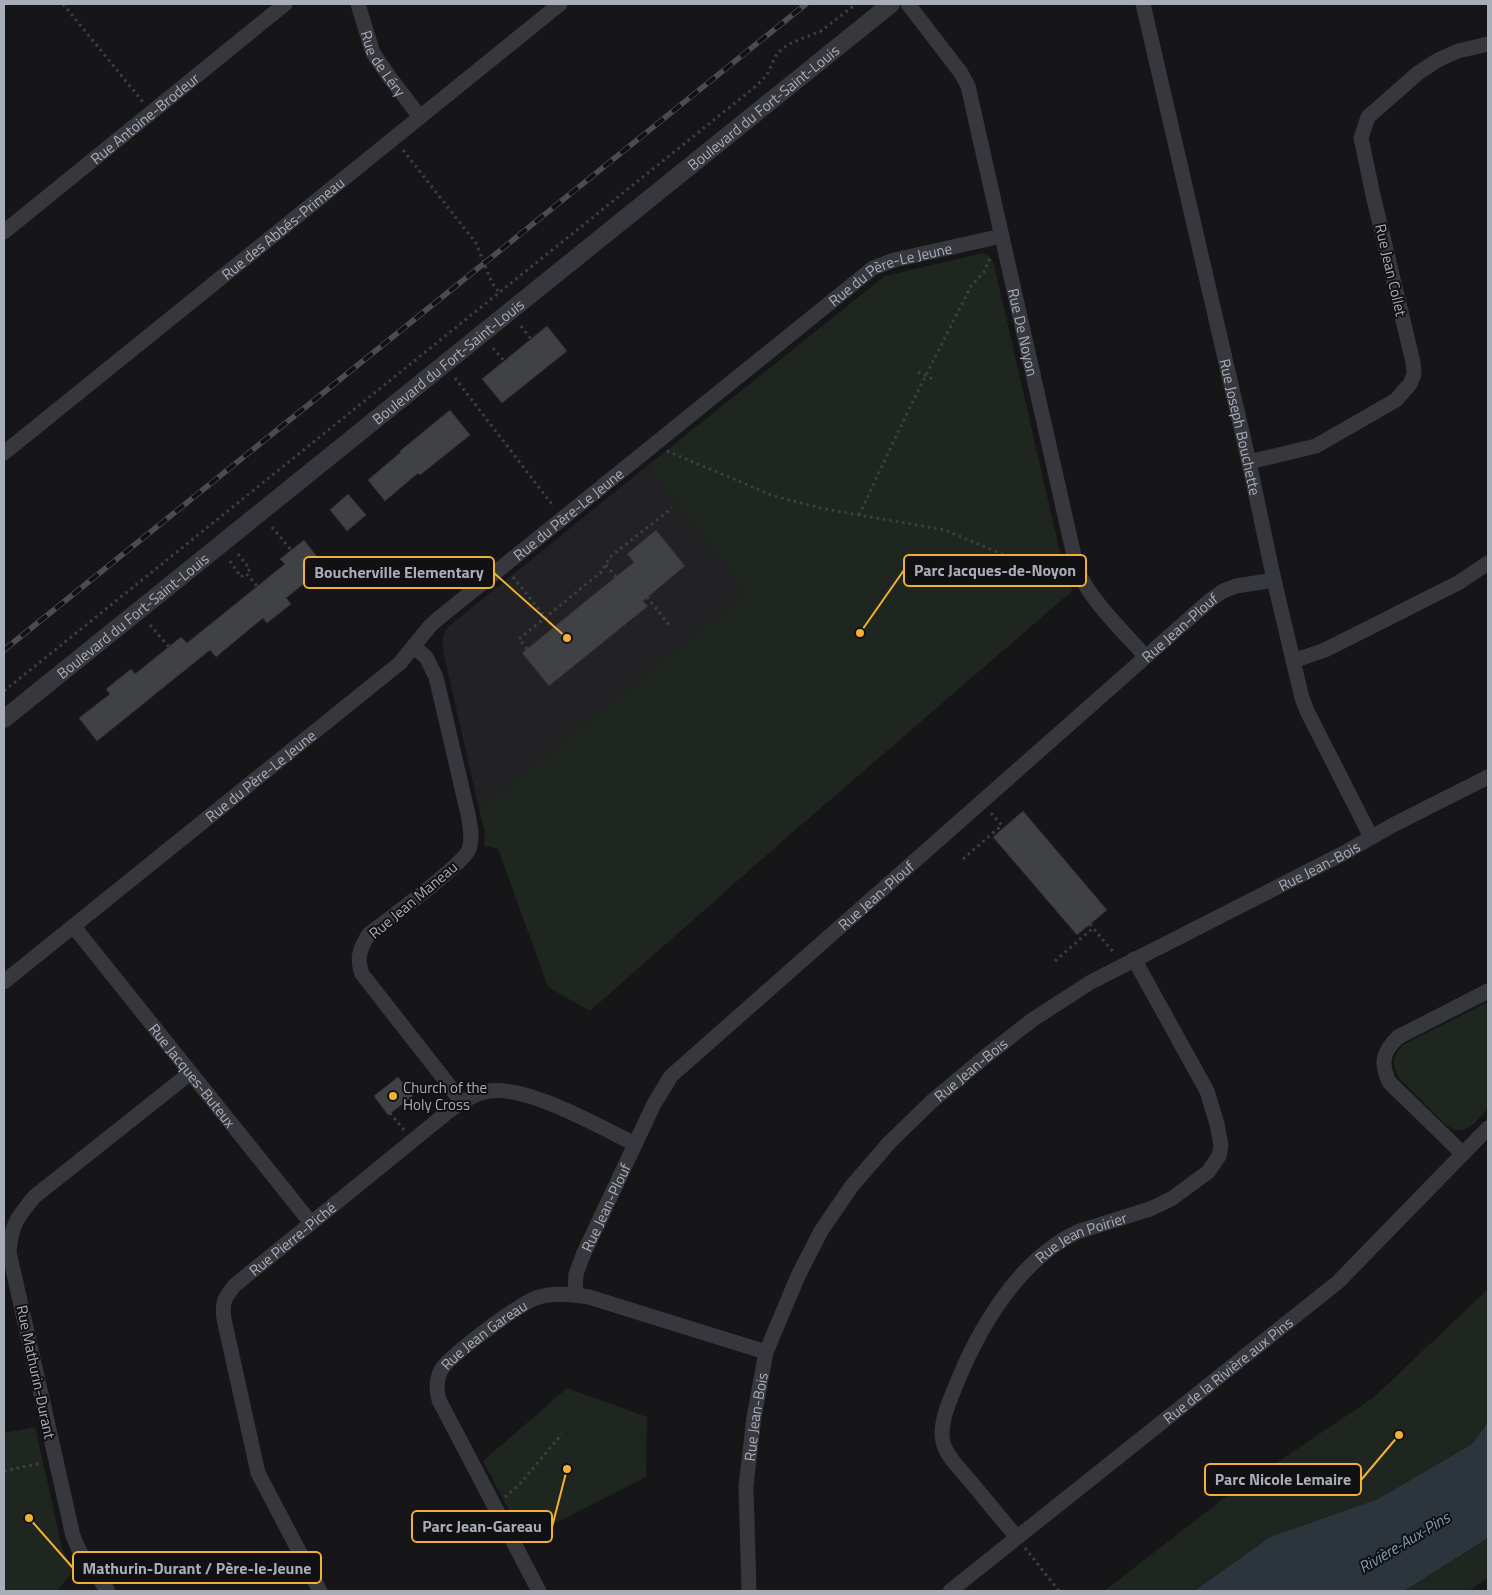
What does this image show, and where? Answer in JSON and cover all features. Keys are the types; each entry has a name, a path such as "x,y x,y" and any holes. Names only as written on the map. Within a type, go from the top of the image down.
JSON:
{"street":[{"name":"Rue Antoine-Brodeur","path":"4,232 285,4"},
{"name":"Rue de Léry","path":"358,4 373,53 390,79 420,117"},
{"name":"Rue des Abbés-Primeau","path":"4,453 560,4"},
{"name":"Boulevard du Fort-Saint-Louis","path":"4,719 892,4"},
{"name":"Rue De Noyon","path":"908,4 968,86 1077,568 1082,581 1090,593 1145,656"},
{"name":"Rue Joseph Bouchette","path":"1148,5 1293,661 1307,711 1371,837"},
{"name":"Rue Jean Collet","path":"1249,462 1316,446 1396,400 1410,384 1414,374 1413,362 1361,138 1368,117 1418,74 1438,60 1458,51 1488,44"},
{"name":"Rue du Père-Le Jeune","path":"4,982 400,663 430,626 439,618 873,268 894,260 1002,236"},
{"path":"1293,661 1325,650 1458,583 1488,563"},
{"name":"Rue Jean-Plouf","path":"575,1295 575,1283 579,1265 635,1144 671,1076 1145,656 1222,591 1236,586 1274,580"},
{"name":"Rue Jean Maneau","path":"414,647 426,657 436,677 468,814 469,849 464,857 450,870 369,934 362,945 358,964 362,974 461,1102"},
{"name":"Rue Jean-Bois","path":"748,1591 746,1486 754,1416 766,1352 798,1276 821,1231 851,1188 889,1143 944,1090 1008,1039 1068,996 1097,978 1344,853 1371,837 1488,777"},
{"name":"Rue Jacques-Buteux","path":"74,927 311,1223"},
{"name":"Rue Jean Poirier","path":"1020,1542 954,1462 943,1442 943,1423 967,1358 1003,1298 1043,1255 1077,1232 1150,1209 1171,1199 1208,1172 1219,1156 1221,1146 1217,1124 1206,1091 1134,959"},
{"path":"1463,1154 1389,1082 1384,1071 1384,1059 1388,1047 1398,1036 1488,991"},
{"name":"Rue Mathurin-Durant","path":"108,1591 80,1552 73,1536 9,1252 10,1234 19,1214 35,1196 190,1072"},
{"name":"Rue Pierre-Piché","path":"320,1591 258,1473 223,1308 224,1298 235,1285 311,1223 461,1102 471,1097 491,1091 517,1093 544,1101 635,1144"},
{"name":"Rue de la Rivière aux Pins","path":"950,1591 1020,1542 1338,1282 1488,1128"},
{"name":"Rue Jean Gareau","path":"539,1591 439,1400 437,1384 440,1372 447,1362 518,1307 544,1296 575,1295 766,1352"}],"path":[{"path":"63,4 144,104"},
{"name":"Boulevard du Fort-Saint-Louis","path":"4,691 756,86 766,75 777,53 790,44 821,31 856,4"},
{"path":"401,147 476,243 492,283 499,292"},
{"path":"859,515 909,409 971,286 984,272 992,255"},
{"path":"521,326 531,339"},
{"path":"493,348 504,361"},
{"path":"918,372 935,380"},
{"path":"455,378 556,509"},
{"path":"665,450 774,496 825,509 945,530 1023,563 1067,567"},
{"path":"527,649 519,639 601,572 610,557 672,508"},
{"path":"272,527 291,550"},
{"path":"230,561 241,576 246,573 250,569 238,554"},
{"path":"606,565 616,577"},
{"path":"246,573 258,587"},
{"path":"511,574 553,627"},
{"path":"643,592 670,626"},
{"path":"150,625 169,647"},
{"path":"962,859 1003,826 988,809"},
{"path":"1090,924 1116,956"},
{"path":"1055,961 1093,928"},
{"path":"390,1113 406,1133"},
{"path":"502,1499 519,1485 562,1434"},
{"path":"4,1471 46,1462"},
{"path":"1020,1542 1059,1591"}],"shaded area":[{"path":"983,253 989,256 994,264 1063,566 1072,591 778,845 590,1011 548,987 498,849 484,846 485,833 479,809 747,593 647,466 885,276"},
{"path":"647,466 747,593 479,809 444,655 442,642 444,633 448,627"},
{"path":"1488,1002 1488,1108 1470,1127 1460,1130 1454,1129 1447,1126 1399,1078 1394,1065 1395,1057 1403,1045"},
{"path":"1488,1289 1488,1422 1472,1444 1378,1499 1270,1537 1194,1591 1104,1591 1223,1499 1373,1398"},
{"path":"567,1388 647,1417 646,1477 524,1539 483,1461"},
{"path":"35,1427 63,1552 74,1570 57,1591 4,1591 4,1433"},
{"path":"1488,1538 1488,1577 1469,1591 1404,1591"}],"water":[{"name":"Rivière-Aux-Pins","path":"1488,1422 1488,1538 1404,1591 1194,1591 1270,1537 1378,1499 1472,1444"}],"building":[{"path":"547,326 567,351 502,403 482,379"},
{"path":"450,410 470,435 420,475 418,473 385,501 368,480"},
{"path":"348,494 366,515 347,531 330,510"},
{"path":"656,530 685,566 643,601 648,606 549,686 522,653 634,562 627,554"},
{"path":"304,540 325,567 286,598 291,604 267,623 263,618 216,657 210,650 97,741 79,718 110,694 106,689 131,669 135,674 181,637 187,643 285,564 280,559"},
{"path":"1023,811 1107,910 1077,935 993,837"},
{"name":"Church of the Holy Cross","path":"398,1077 413,1096 388,1115 374,1096"}],"railway":[{"path":"4,650 806,4"}],"place":[{"name":"Parc Jacques-de-Noyon","path":"860,633"},
{"name":"Boucherville Elementary","path":"567,638"},
{"name":"Church of the Holy Cross","path":"393,1096"},
{"name":"Parc Nicole Lemaire","path":"1399,1435"},
{"name":"Parc Jean-Gareau","path":"567,1469"},
{"name":"Mathurin-Durant / Père-le-Jeune","path":"29,1518"}]}
